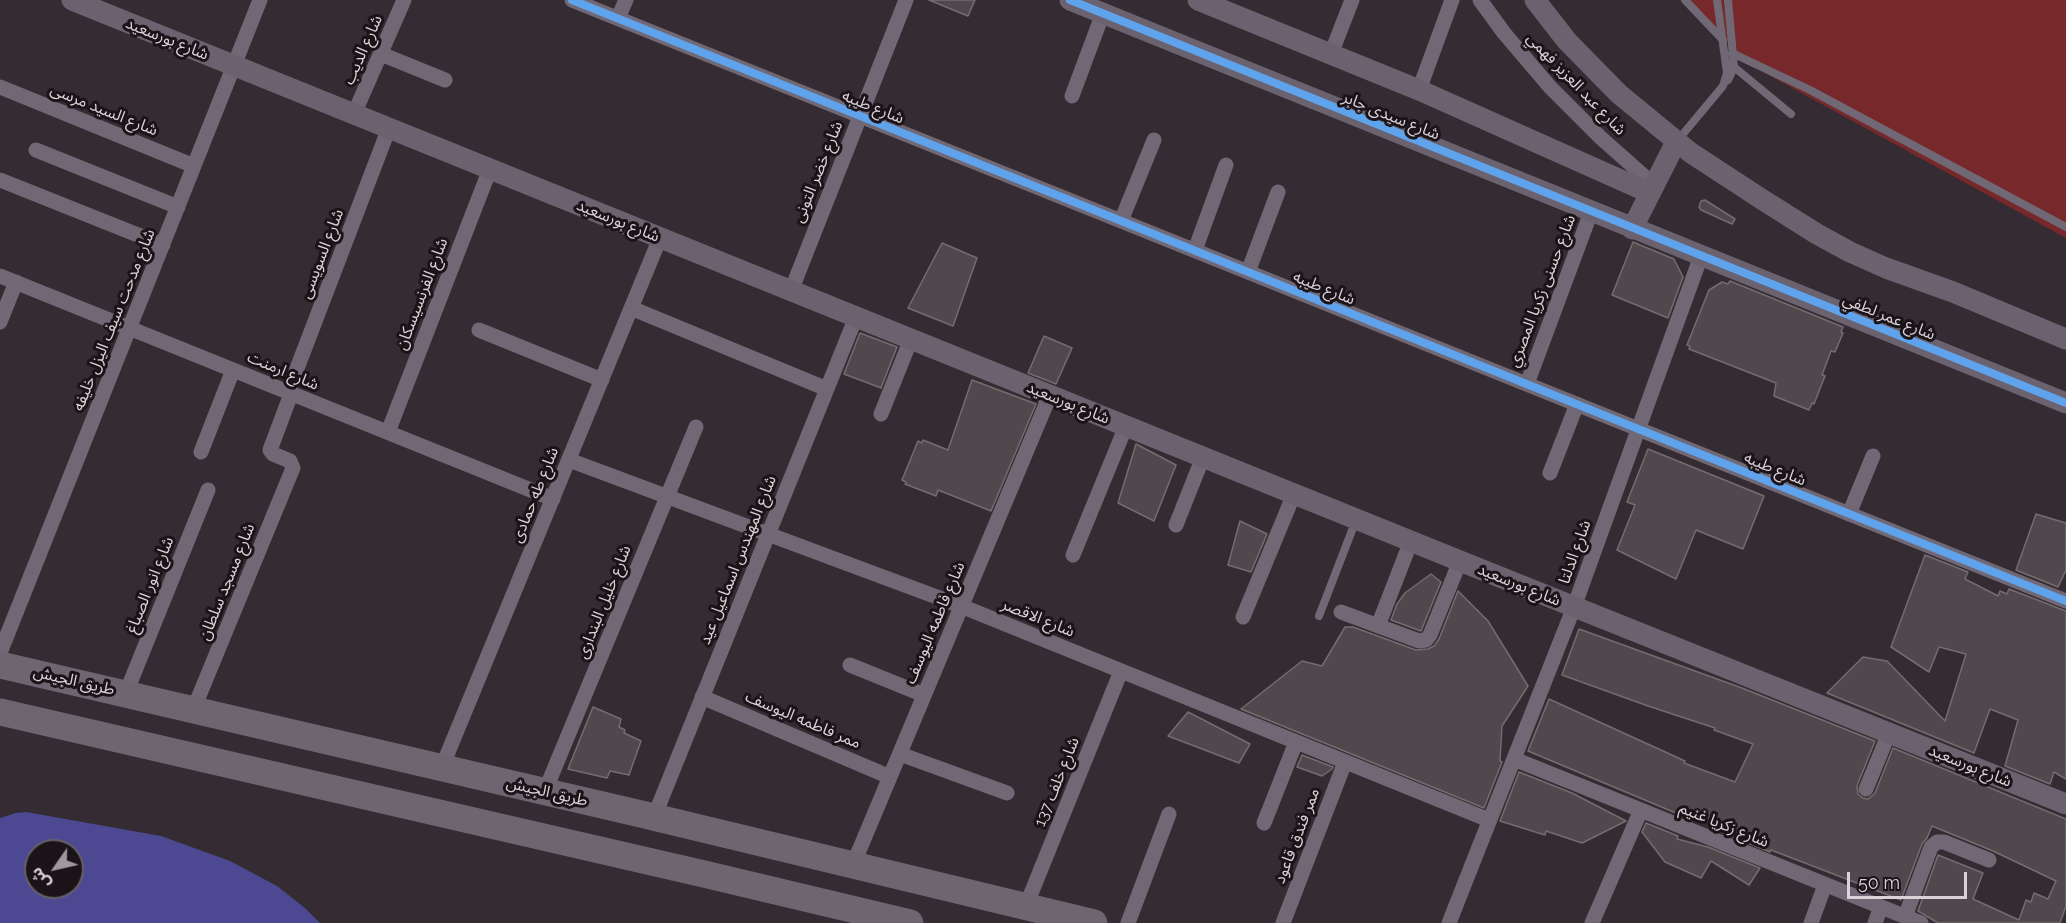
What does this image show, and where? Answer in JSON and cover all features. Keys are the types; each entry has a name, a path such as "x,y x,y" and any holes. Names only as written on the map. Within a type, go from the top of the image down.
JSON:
{"highway":[{"name":"طريق الجيش","path":"0,665 194,708 1094,923"},
{"path":"0,712 910,923"}],"street":[{"name":"شارع بورسعيد","path":"72,0 2066,804"},
{"name":"شارع مدحت سيف اليزل خليفه","path":"0,653 260,0"},
{"name":"شارع الديب","path":"354,114 404,0"},
{"name":"شارع طيبه","path":"572,0 2066,601"},
{"path":"618,18 626,0"},
{"name":"شارع خضر التونى","path":"791,291 906,0"},
{"name":"شارع سيدى جابر","path":"1070,0 1701,256"},
{"name":"شارع سيدى جابر","path":"1198,0 1239,8 1331,54 1652,189"},
{"path":"1331,54 1352,0"},
{"path":"1419,90 1452,0"},
{"name":"شارع عبد العزيز فهمي","path":"1479,0 1551,87 1652,189"},
{"path":"1535,0 1567,41 1619,94 1676,142 1772,206 1850,252 2066,339"},
{"path":"1072,96 1103,13"},
{"path":"381,54 445,80"},
{"name":"شارع السيد مرسى","path":"0,87 194,166"},
{"name":"شارع السويسى","path":"292,468 290,461 273,454 270,450 389,128"},
{"path":"1121,221 1154,140"},
{"path":"1632,229 1676,142"},
{"path":"36,150 178,207"},
{"path":"1195,250 1226,165"},
{"name":"شارع الفرنسيسكان","path":"388,432 490,169"},
{"path":"0,180 163,245"},
{"path":"1248,272 1278,192"},
{"name":"شارع حسنى زكريا المصري","path":"1527,384 1591,212"},
{"name":"شارع طه حمادى","path":"442,767 660,238"},
{"name":"شارع عمر لطفي","path":"1701,256 2066,403"},
{"name":"شارع الدلتا","path":"1449,923 1574,607 1701,256"},
{"name":"شارع ارمنت","path":"0,276 553,499"},
{"path":"0,322 16,282"},
{"path":"632,308 827,389"},
{"name":"شارع المهندس اسماعيل عيد","path":"654,817 856,317"},
{"path":"479,330 602,380"},
{"path":"881,414 911,339"},
{"path":"201,452 233,370"},
{"name":"شارع فاطمه اليوسف","path":"853,865 1050,395"},
{"path":"1550,473 1577,404"},
{"path":"1073,555 1126,426"},
{"name":"شارع خليل البندارى","path":"545,791 696,427"},
{"path":"1849,514 1873,456"},
{"path":"1176,525 1203,457"},
{"name":"شارع الاقصر","path":"569,460 962,606 1489,820"},
{"name":"شارع مسجد سلطان","path":"194,708 292,468"},
{"name":"شارع انور الصباغ","path":"126,693 208,490"},
{"path":"1243,618 1294,494"},
{"path":"1378,626 1411,541"},
{"path":"1341,612 1419,641 1428,638 1460,561"},
{"path":"850,665 924,695"},
{"name":"شارع خلف 137","path":"1026,906 1121,671"},
{"name":"ممر فاطمه اليوسف","path":"702,697 890,777"},
{"path":"1866,789 1889,733"},
{"path":"1264,823 1296,742"},
{"path":"900,754 1007,793"},
{"name":"شارع زكريا غنيم","path":"1514,759 1921,923"},
{"name":"ممر فندق قاعود","path":"1283,923 1345,762"},
{"path":"1592,923 1641,810"},
{"path":"1128,923 1169,814"},
{"path":"1905,916 1931,847 1936,843 1944,842 1989,860"},
{"path":"1811,923 1825,885"},
{"path":"1875,923 1881,907"}],"lane":[{"path":"1685,0 1723,41"},
{"path":"1718,0 1727,73 1723,86"},
{"path":"1676,142 1730,77 1734,67 1728,0"},
{"path":"1732,53 1810,90 2066,226"},
{"path":"1734,67 1791,114"},
{"path":"1319,616 1356,519"}],"shaded area":[{"path":"1689,0 2066,0 2066,238 1745,62"},
{"path":"26,812 161,836 230,861 277,886 320,923 0,923 0,818"}],"building":[{"path":"929,0 975,0 968,16"},
{"path":"1705,200 1735,219 1732,224 1701,210 1699,207 1701,201"},
{"path":"1633,242 1674,259 1683,277 1668,318 1612,295"},
{"path":"942,243 977,258 953,326 908,308"},
{"path":"1730,281 1843,327 1841,332 1843,333 1835,352 1831,351 1822,375 1825,376 1814,404 1812,403 1809,410 1774,396 1776,383 1689,349 1690,346 1687,345 1709,290 1722,282 1728,284"},
{"path":"860,333 897,347 881,388 844,374"},
{"path":"1044,336 1072,348 1056,384 1028,373"},
{"path":"972,380 1036,404 991,511 938,490 936,496 905,484 906,482 902,480 918,441 922,443 923,440 948,450"},
{"path":"1136,444 1176,465 1154,521 1118,503"},
{"path":"1648,449 1764,496 1743,549 1696,530 1676,579 1617,550 1635,505 1627,502"},
{"path":"2036,514 2066,523 2066,570 2058,587 2016,570"},
{"path":"1240,521 1267,534 1251,572 1228,565"},
{"path":"1925,555 1968,572 1965,579 1998,596 2000,591 2007,594 2009,589 2066,611 2066,779 2054,772 2050,784 2005,766 2018,720 1990,709 1974,753 1827,693 1863,657 1887,661 1945,721 1966,654 1939,647 1929,672 1891,647"},
{"path":"1431,574 1441,582 1421,631 1391,620 1397,604 1405,593"},
{"path":"1458,591 1488,621 1528,686 1502,726 1500,761 1502,762 1484,808 1241,709 1302,661 1322,666 1345,627 1353,627 1416,650 1434,646"},
{"path":"1579,629 1742,688 1875,741 1857,786 1858,794 1863,798 1868,799 1875,793 1893,748 2066,819 2066,906 2060,923 1938,923 1918,911 1938,855 1983,873 1973,899 2019,920 2026,900 2031,902 2034,893 2048,899 2056,881 1993,851 1932,826 1922,844 1901,900 1771,850 1770,852 1714,829 1716,825 1683,814 1683,816 1528,751 1549,699 1685,761 1684,763 1735,782 1753,744 1714,730 1715,728 1562,675"},
{"path":"593,707 621,719 619,727 625,730 624,733 641,741 629,775 610,771 607,778 568,769"},
{"path":"1188,712 1250,744 1239,763 1168,736"},
{"path":"1302,755 1333,767 1322,776 1297,767"},
{"path":"1519,772 1572,793 1626,821 1582,843 1546,831 1545,835 1500,821"},
{"path":"1646,823 1678,836 1677,839 1708,847 1760,868 1749,885 1711,861 1701,878 1665,862 1642,832"}],"cycle path":[{"path":"572,0 2066,601"},
{"path":"1070,0 2066,403"}]}
